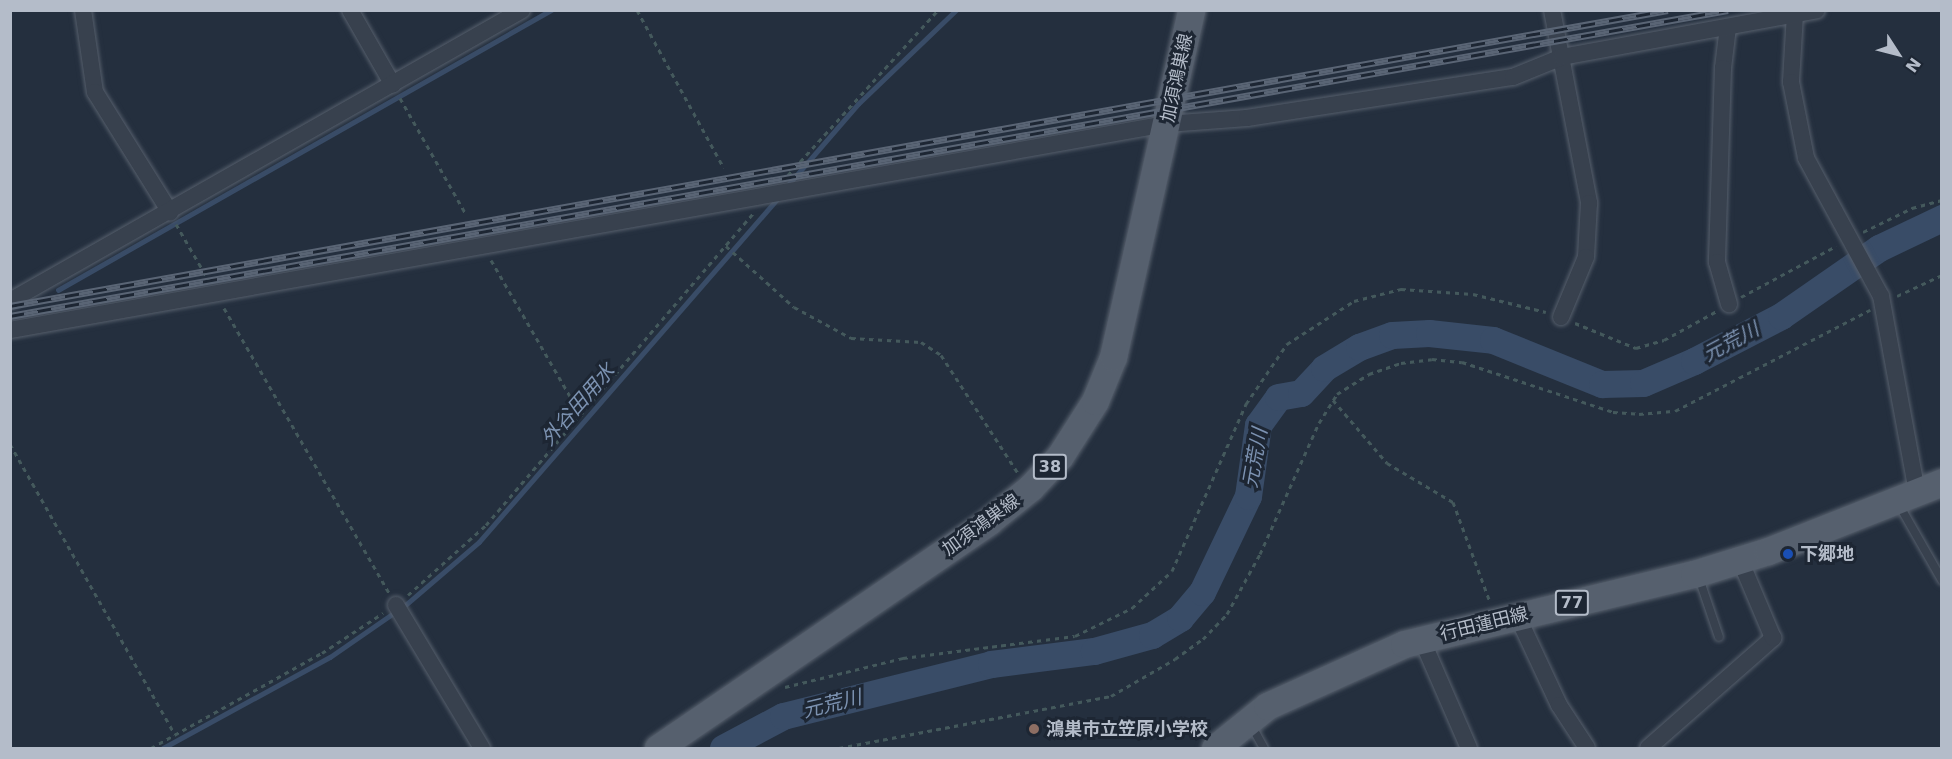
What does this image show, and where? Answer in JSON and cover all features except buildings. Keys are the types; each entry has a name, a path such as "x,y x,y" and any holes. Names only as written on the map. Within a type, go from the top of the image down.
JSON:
{"main road":[{"name":"加須鴻巣線","path":"658,748 989,521 1030,488 1079,428 1105,380 1122,324 1191,10"},
{"name":"行田蓮田線","path":"1215,748 1248,720 1326,678 1422,640 1697,573 1740,560 1918,492"}],"street":[{"path":"83,10 95,92 170,212"},
{"path":"350,10 393,84"},
{"path":"10,302 522,10"},
{"path":"1552,10 1589,203 1586,257 1561,317"},
{"path":"10,330 484,249 1167,124 1247,118 1513,77 1562,57 1816,10"},
{"path":"1795,14 1791,82 1806,158 1881,300 1918,492"},
{"path":"1728,27 1723,68 1717,262 1729,304"},
{"path":"1647,748 1773,638 1740,560"},
{"path":"396,605 482,748"},
{"path":"1507,618 1558,705 1587,748"},
{"path":"1422,640 1469,748"}],"lane":[{"path":"1918,492 1941,580"},
{"path":"1697,573 1719,637"},
{"path":"1248,720 1264,748"}],"path":[{"path":"637,10 724,168"},
{"path":"151,748 322,653 396,605 486,525 582,417 767,198 932,12 938,10"},
{"path":"393,84 466,214"},
{"path":"756,681 776,689 903,658 1075,636 1132,608 1172,571 1246,404 1287,344 1354,301 1401,289 1473,294 1561,317 1636,348 1664,339 1851,243 1912,208 1941,200"},
{"path":"170,212 396,605"},
{"path":"726,246 794,307 851,338 921,342 941,355 1030,488"},
{"path":"484,249 582,417"},
{"path":"838,748 1111,696 1175,659 1203,639 1227,614 1260,554 1318,423 1333,400 1369,374 1401,363 1432,359 1462,362 1613,412 1675,411 1881,300 1941,275"},
{"path":"1333,400 1387,463 1454,502 1507,618"},
{"path":"10,444 176,734"}],"waterway":[{"path":"58,290 551,10"},
{"name":"外谷田用水","path":"788,185 858,104 956,10"},
{"name":"外谷田用水","path":"402,608 479,542 777,199"},
{"name":"元荒川","path":"723,748 783,716 991,664 1094,651 1152,635 1180,618 1202,592 1248,496 1258,425 1278,397 1301,393 1324,368 1359,347 1392,335 1429,333 1493,340 1602,384 1643,383 1694,361 1781,316 1879,248 1942,218"},
{"name":"外谷田用水","path":"163,748 330,657 395,612"}],"railway":[{"path":"10,306 1668,10"},
{"path":"10,316 1728,10"}],"place":[{"name":"下郷地","path":"1788,554"},
{"name":"鴻巣市立笠原小学校","path":"1034,729"}]}
